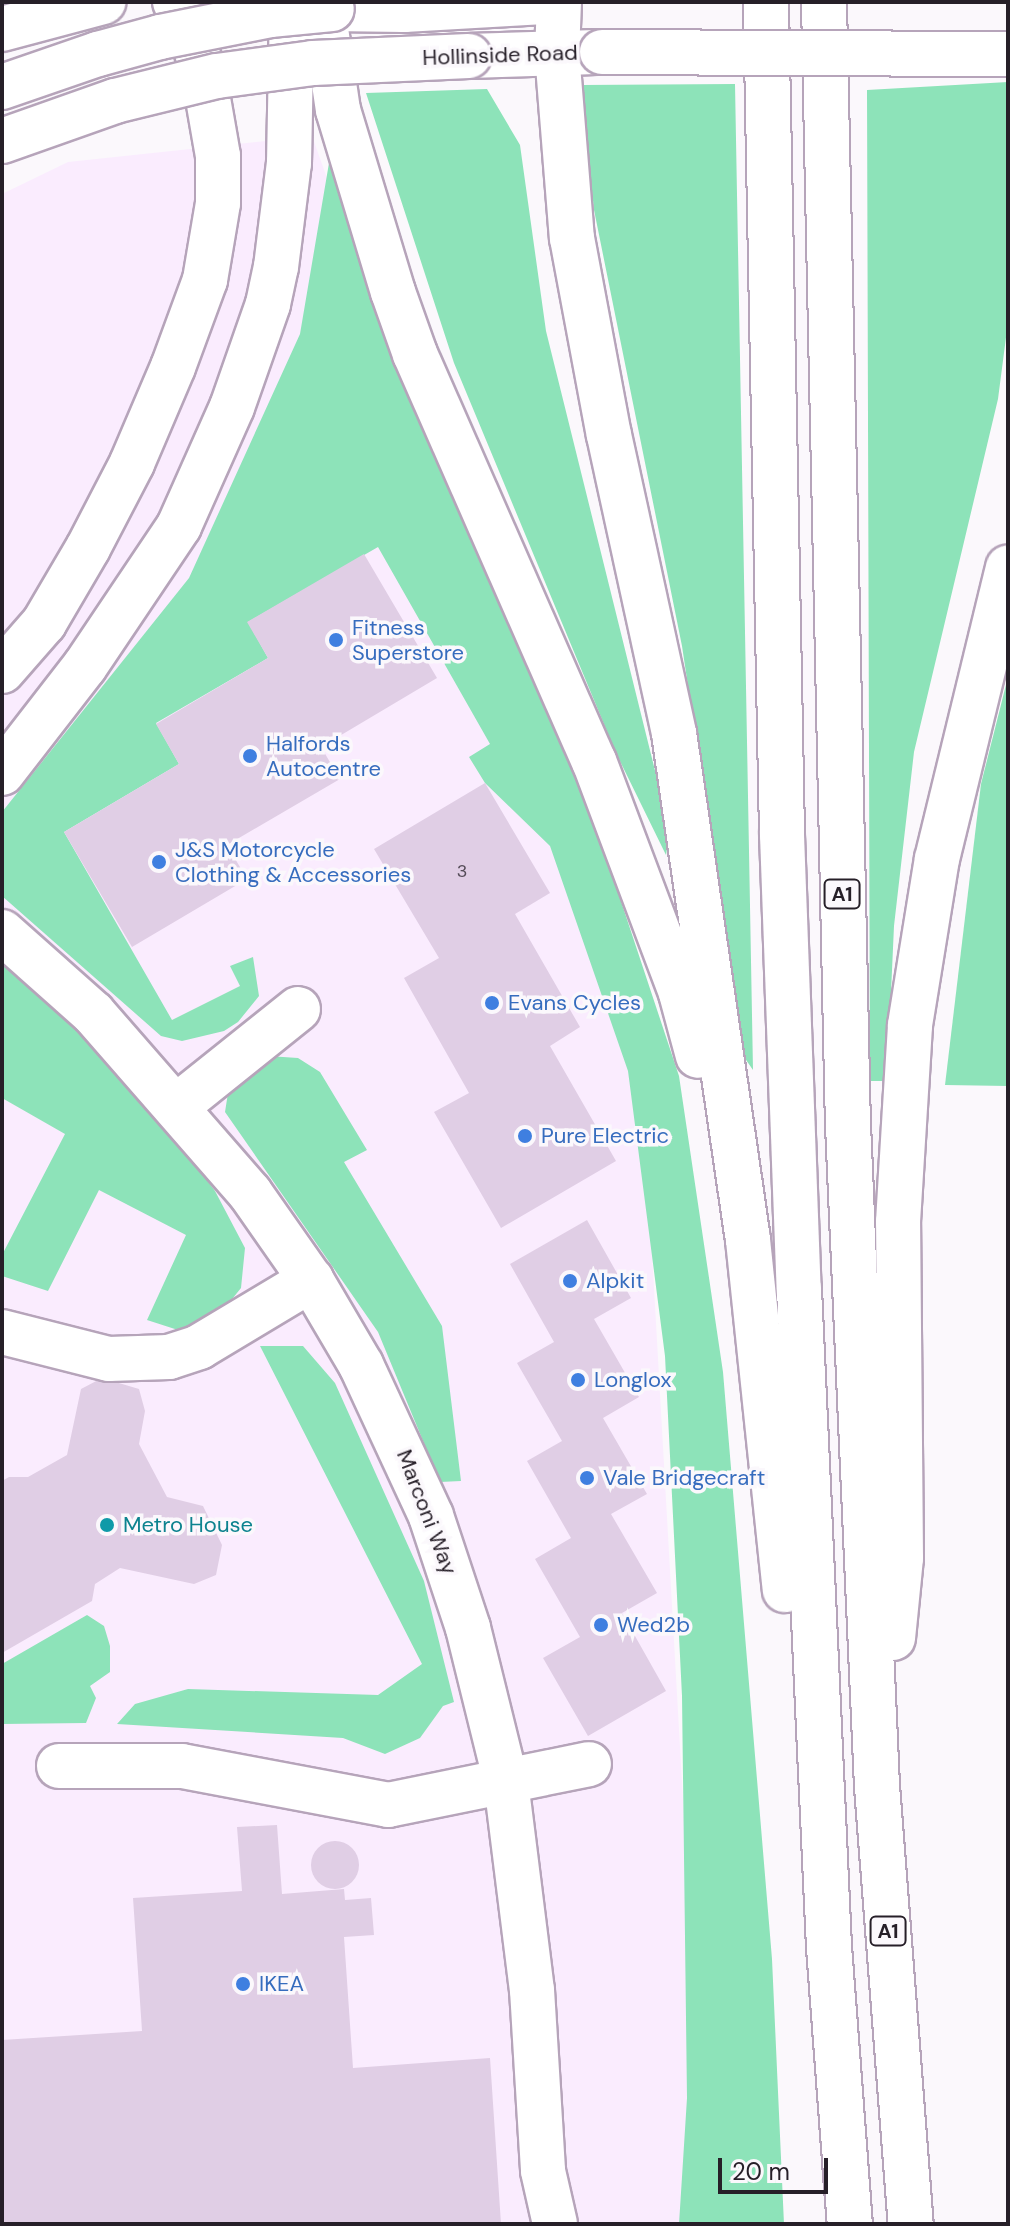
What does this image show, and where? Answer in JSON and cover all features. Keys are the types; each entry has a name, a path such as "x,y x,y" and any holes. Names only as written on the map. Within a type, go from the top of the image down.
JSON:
{"main road":[{"path":"10,19 103,2"},
{"path":"2,671 44,623 88,548 138,449 205,280 218,203 218,156 203,70 186,21 175,2"},
{"path":"2,87 160,37 323,4 370,11 544,2"},
{"path":"559,2 557,53 572,238 609,435 674,733 748,1240 786,1595 819,1737"},
{"path":"766,2 782,835 819,1737 835,2046 850,2224"},
{"name":"A1","path":"824,2 848,1125 877,1786 911,2224"},
{"path":"2,773 85,666 179,526 232,407 268,304 289,163 323,4"},
{"path":"323,4 338,110 393,292 415,354 594,761 643,891 681,993 748,1240"},
{"name":"Hollinside Road","path":"2,141 115,101 217,76 313,63 602,52 1008,54"},
{"path":"2,682 38,660 90,616 168,541"},
{"path":"877,1786 901,1558 898,1222 910,1025 937,859 1008,568"},
{"name":"Marconi Way","path":"2,932 93,1013 250,1193 311,1280 361,1365 431,1516 468,1628 506,1782 532,1990 543,2171 555,2224"},
{"path":"177,1106 298,1009"},
{"path":"2,1332 109,1359 169,1357 199,1347 311,1280"},
{"path":"59,1766 182,1766 388,1805 589,1764"},
{"path":"831,2224 835,2046"}],"shaded area":[{"path":"312,136 641,1058 707,2224 2,2224 2,194 68,162"}],"green space":[{"path":"1008,82 1008,322 998,399 914,752 894,926 887,1081 870,1081 867,90"},
{"path":"735,84 753,1070 744,1057 682,646 594,210 581,85"},
{"path":"487,89 520,145 546,331 670,831 666,855 616,753 454,363 366,93"},
{"path":"329,163 469,537 593,817 679,1076 723,1372 772,1959 784,2224 679,2224 687,2098 682,1696 665,1356 628,1071 550,846 485,783 469,757 490,744 378,547 248,622 268,658 156,723 179,764 64,832 172,1020 240,986 230,966 253,957 259,996 238,1022 224,1031 182,1041 161,1036 2,896 2,812 189,578 300,334"},
{"path":"1008,677 1008,1086 945,1085 981,784"},
{"path":"2,960 129,1075 215,1191 245,1248 241,1288 220,1314 178,1330 147,1320 186,1235 99,1190 48,1291 2,1276 2,1255 65,1134 2,1098"},
{"path":"268,1056 298,1058 320,1072 367,1150 344,1162 442,1326 461,1481 440,1482 378,1332 225,1112 228,1093"},
{"path":"260,1346 303,1346 335,1383 424,1581 454,1702 443,1706 420,1738 385,1754 343,1738 117,1724 135,1704 188,1689 378,1695 422,1664"},
{"path":"87,1615 104,1626 110,1646 110,1672 90,1686 96,1698 86,1723 2,1724 2,1664"}],"building":[{"path":"364,554 437,678 321,747 340,779 227,845 247,879 132,947 64,832 179,764 156,724 268,658 247,622"},
{"path":"485,783 550,893 515,914 580,1027 550,1046 616,1161 501,1228 434,1112 469,1093 404,978 439,958 374,849"},
{"path":"587,1220 631,1298 594,1319 639,1397 603,1418 647,1494 611,1514 657,1593 622,1613 666,1691 588,1736 543,1658 580,1637 535,1559 571,1538 527,1461 562,1441 517,1363 554,1342 510,1264"},
{"name":"Metro House","path":"102,1378 139,1389 145,1411 139,1444 167,1497 203,1506 222,1545 216,1575 194,1584 120,1568 95,1584 92,1601 2,1653 2,1481 9,1477 28,1477 67,1455 81,1389"},
{"name":"IKEA","path":"277,1825 282,1894 344,1889 345,1900 371,1898 374,1935 344,1937 353,2068 490,2058 501,2224 2,2224 2,2040 142,2031 133,1898 242,1891 237,1827"},
{"path":"335,1841 352,1848 359,1865 352,1882 335,1889 318,1882 311,1865 318,1848"}],"place":[{"name":"Fitness Superstore","path":"336,640"},
{"name":"Halfords Autocentre","path":"250,756"},
{"name":"J&S Motorcycle Clothing & Accessories","path":"159,862"},
{"name":"Evans Cycles","path":"492,1003"},
{"name":"Pure Electric","path":"525,1136"},
{"name":"Alpkit","path":"570,1281"},
{"name":"Longlox","path":"578,1380"},
{"name":"Vale Bridgecraft","path":"587,1478"},
{"name":"Metro House","path":"107,1525"},
{"name":"Wed2b","path":"601,1625"},
{"name":"IKEA","path":"243,1984"}]}
